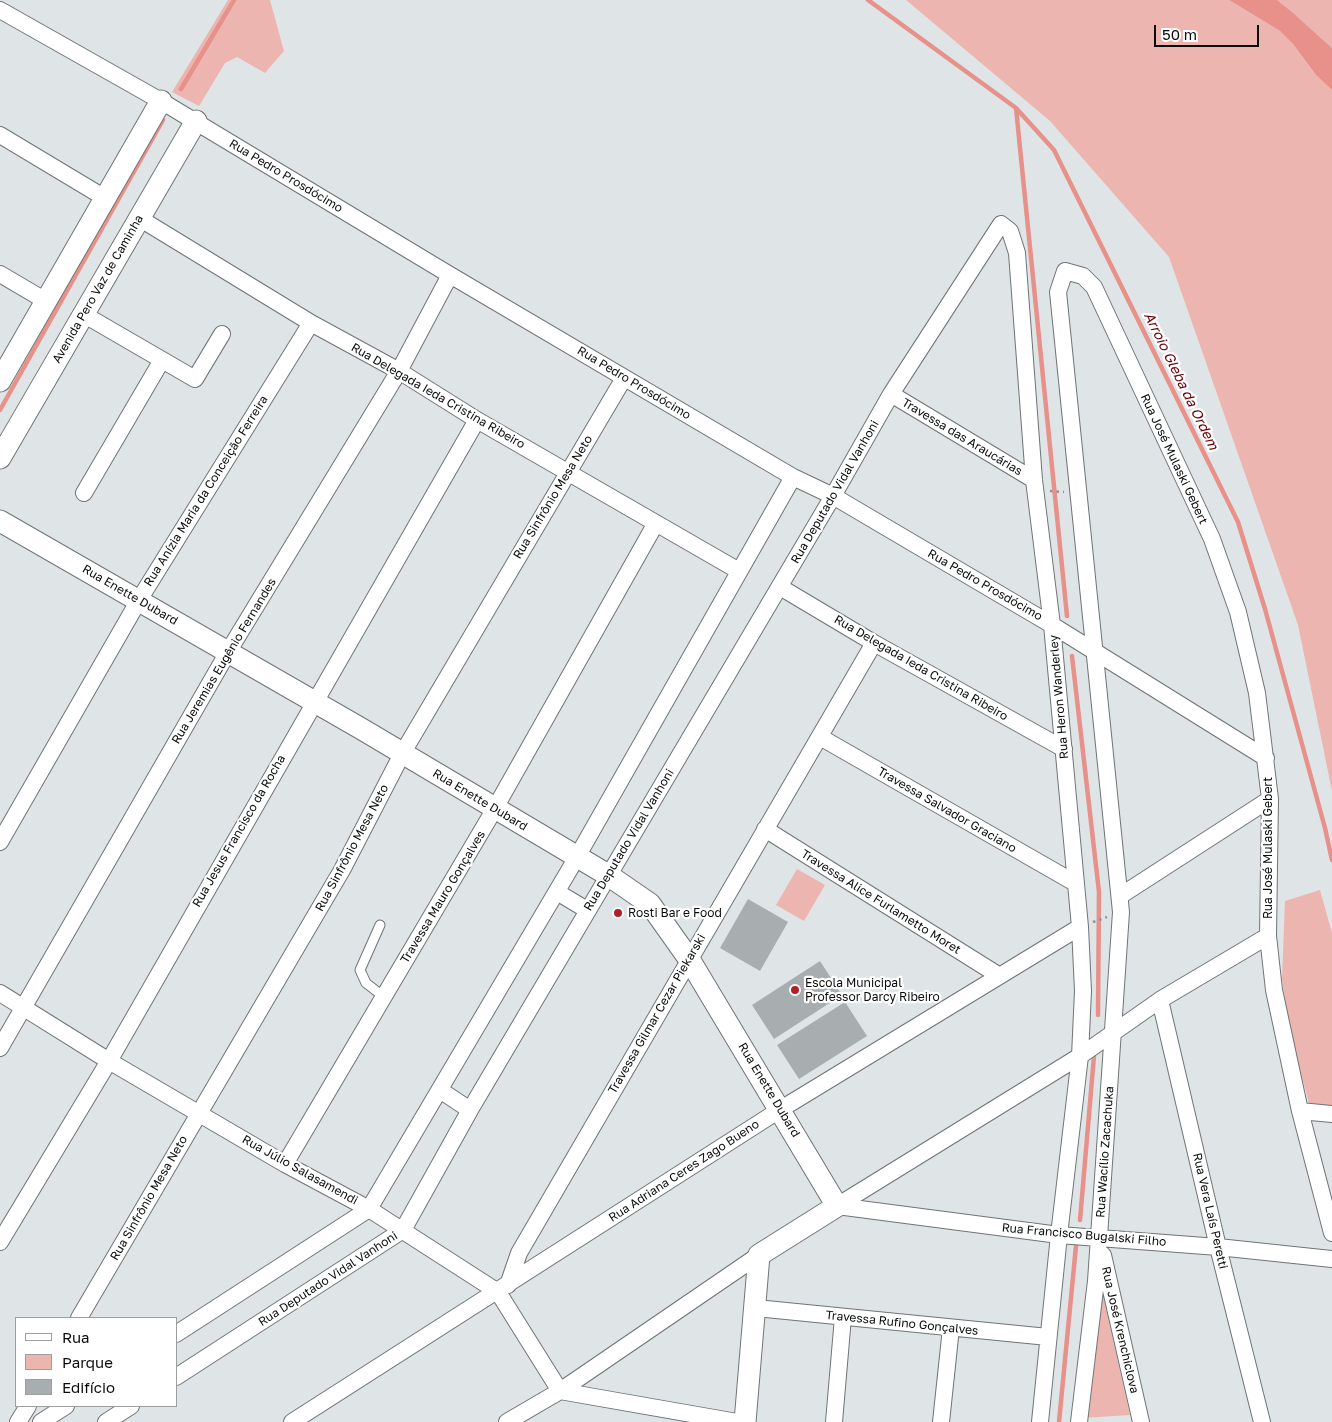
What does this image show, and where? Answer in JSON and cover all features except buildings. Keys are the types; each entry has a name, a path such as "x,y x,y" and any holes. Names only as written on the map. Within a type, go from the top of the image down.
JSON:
{"street":[{"name":"Rua Pedro Prosdócimo","path":"0,10 162,100 624,378 793,477 833,496 1052,625 1266,758"},
{"path":"0,382 162,100"},
{"name":"Avenida Pero Vaz de Caminha","path":"0,458 196,122"},
{"path":"0,135 105,198"},
{"name":"Rua Delegada Ieda Cristina Ribeiro","path":"139,218 477,420 739,571"},
{"name":"Rua Deputado Vidal Vanhoni","path":"178,1376 403,1230 470,1110 780,587 891,394 1001,224"},
{"name":"Rua Heron Wanderley","path":"1001,224 1010,232 1017,253 1075,883 1085,925 1080,1056"},
{"name":"Rua José Mulaski Gebert","path":"1094,652 1058,292 1066,271 1083,276 1094,287 1212,539 1238,612 1257,693 1270,799 1268,936 1274,990 1300,1111 1332,1233"},
{"path":"0,274 46,301"},
{"name":"Rua Jeremias Eugênio Fernandes","path":"0,1048 228,652 399,372 450,274"},
{"path":"83,314 195,379 222,334"},
{"name":"Rua Anízia Maria da Conceição Ferreira","path":"0,842 139,600 311,322"},
{"path":"84,493 162,360"},
{"name":"Rua Sinfrônio Mesa Neto","path":"80,1317 342,870 402,754 624,378"},
{"name":"Travessa das Araucárias","path":"891,394 1037,485"},
{"name":"Rua Jesus Francisco da Rocha","path":"0,1242 108,1061 477,420"},
{"path":"178,1333 369,1209 557,892 793,477"},
{"name":"Rua Enette Dubard","path":"0,522 314,701 494,810 608,875 650,904 689,959 781,1109 837,1206"},
{"name":"Travessa Mauro Gonçalves","path":"285,1164 494,810 656,523"},
{"name":"Rua Delegada Ieda Cristina Ribeiro","path":"780,587 874,643 1064,749"},
{"name":"Travessa Gilmar Cezar Piekarski","path":"503,1288 519,1253 874,643"},
{"path":"1094,652 1121,912 1113,1032"},
{"name":"Travessa Salvador Graciano","path":"820,736 1075,883"},
{"path":"1120,896 1270,799"},
{"name":"Travessa Alice Furlametto Moret","path":"765,829 998,975"},
{"path":"557,892 587,910"},
{"name":"Rua Adriana Ceres Zago Bueno","path":"292,1422 781,1109 998,975 1085,925"},
{"path":"507,1422 560,1391 759,1255 1080,1056 1160,1000 1268,936"},
{"name":"Rua Júlio Salasamendi","path":"0,993 108,1061 199,1112 285,1164 369,1209 503,1288 560,1391"},
{"name":"Rua Vera Laís Peretti","path":"1160,1000 1218,1247 1262,1422"},
{"name":"Rua Wacílio Zacachuka","path":"1079,1422 1096,1281 1113,1032"},
{"path":"1040,1422 1080,1056"},
{"path":"440,1090 470,1110"},
{"path":"1300,1111 1332,1114"},
{"name":"Rua Francisco Bugalski Filho","path":"837,1206 1059,1235 1218,1247 1332,1259"},
{"name":"Rua José Krenchiclova","path":"1098,1238 1142,1422"},
{"path":"745,1422 759,1255"},
{"name":"Travessa Rufino Gonçalves","path":"756,1308 1048,1337"},
{"path":"834,1422 844,1317"},
{"path":"941,1422 951,1328"},
{"path":"560,1391 737,1422"},
{"path":"18,1422 27,1407"},
{"path":"42,1422 64,1407"},
{"path":"106,1422 129,1407"}],"lane":[{"path":"380,925 360,970 366,983 384,997"}],"path":[{"path":"1037,485 1069,493"},
{"path":"1085,925 1113,915"}],"green space":[{"path":"228,0 270,0 284,51 265,73 237,57 225,63 199,106 172,92"},
{"path":"906,0 1229,0 1280,31 1293,44 1316,75 1332,90 1332,791 1298,625 1169,257 1050,121"},
{"path":"1277,0 1332,0 1332,48 1291,11"},
{"path":"797,869 825,885 804,921 776,905"},
{"path":"1320,890 1332,933 1332,1110 1310,1107 1290,1032 1282,979 1285,901"},
{"path":"1103,1295 1130,1415 1083,1418"}],"shaded area":[{"path":"1229,0 1277,0 1291,11 1332,48 1332,90 1316,75 1293,44 1280,31"}],"waterway":[{"path":"181,89 234,0"},
{"name":"Arroio Gleba da Ordem","path":"868,0 1016,108 1054,150 1238,522 1265,609 1332,860"},
{"path":"1016,108 1067,616"},
{"path":"0,410 163,120"},
{"path":"1072,656 1099,892 1098,1015"},
{"path":"1080,1220 1094,1056"},
{"path":"1059,1422 1076,1246"}],"place":[{"name":"Rosti Bar e Food","path":"618,913"},
{"name":"Escola Municipal Professor Darcy Ribeiro","path":"795,990"}]}
